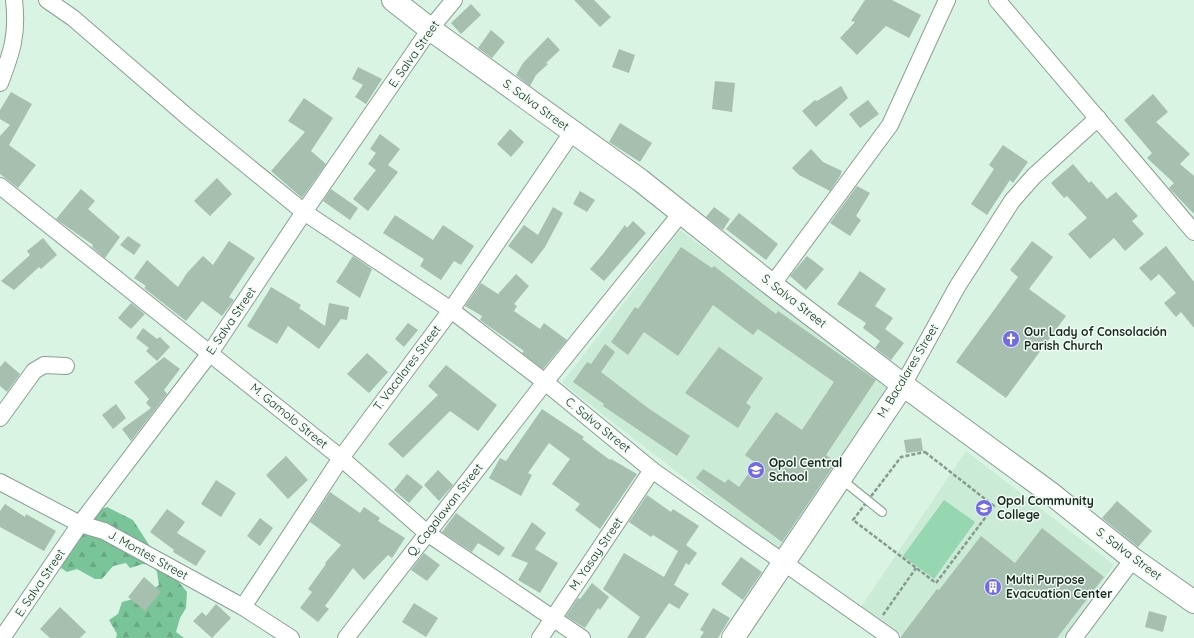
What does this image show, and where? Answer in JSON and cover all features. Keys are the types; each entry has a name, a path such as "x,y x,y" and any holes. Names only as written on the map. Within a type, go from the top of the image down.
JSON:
{"street":[{"path":"0,83 12,50 17,21 14,0"},
{"name":"C. Salva Street","path":"47,0 73,18 190,119 304,212 451,310 545,382 652,470 889,637"},
{"name":"S. Salva Street","path":"394,0 430,29 574,131 682,212 772,285 903,385 1049,492 1133,559 1194,602"},
{"name":"E. Salva Street","path":"2,638 80,524 210,353 304,212 430,29 454,0"},
{"path":"772,285 890,125 946,0"},
{"path":"997,0 1194,232"},
{"name":"M. Bacalares Street","path":"733,638 903,385 957,287 1012,201 1034,176 1098,118"},
{"name":"T. Vacalares Street","path":"243,607 341,458 451,310 574,131"},
{"name":"M. Gamolo Street","path":"0,186 341,458 428,533 582,638"},
{"name":"Q. Cagalawan Street","path":"346,638 545,382 682,212"},
{"path":"0,418 34,372 44,365 66,366"},
{"name":"M. Yasay Street","path":"540,638 652,470"},
{"name":"J. Montes Street","path":"0,482 80,524 104,531 243,607 291,638"},
{"path":"1074,638 1133,559"}],"lane":[{"path":"840,478 882,512"}],"path":[{"path":"925,452 994,506 936,584 916,568 853,520 901,457 925,452"},
{"path":"875,626 916,568"}],"shaded area":[{"name":"Opol Central School","path":"680,230 890,386 783,554 562,383"},
{"name":"Opol Community College","path":"966,451 1114,565 1063,638 905,638 861,607"}],"green space":[{"path":"944,500 975,522 934,579 903,556"},
{"path":"107,507 133,520 151,548 187,592 186,608 180,618 176,632 184,638 116,638 117,634 109,620 118,614 122,602 144,596 159,585 157,572 152,565 143,564 130,568 126,563 113,566 102,579 95,579 77,569 67,572 61,568 79,533 91,517"}],"building":[{"path":"574,0 594,0 611,17 600,27"},
{"path":"865,0 892,0 921,15 909,38 886,26 857,55 840,38 855,22 851,21"},
{"path":"471,4 481,15 461,34 451,23"},
{"path":"491,30 505,42 492,58 478,48"},
{"path":"548,37 560,50 536,75 530,86 516,75 523,63"},
{"path":"619,49 635,55 629,73 612,67"},
{"path":"358,67 382,79 366,104 355,97 363,85 352,79"},
{"path":"715,81 735,83 732,112 712,109"},
{"path":"841,86 848,98 816,127 802,111 815,100 817,101"},
{"path":"11,92 32,104 9,145 36,165 18,188 0,174 0,136 10,125 0,119 0,110"},
{"path":"1153,94 1168,112 1156,122 1190,154 1180,164 1194,176 1194,214 1169,188 1174,183 1147,158 1152,153 1124,120"},
{"path":"304,98 333,118 311,151 326,164 302,198 271,171 305,132 288,121"},
{"path":"868,100 879,114 860,128 849,114"},
{"path":"620,123 652,143 640,162 609,142"},
{"path":"510,129 524,142 511,157 497,144"},
{"path":"380,134 400,149 388,165 398,172 368,211 353,199 376,170 368,164 376,153 370,149"},
{"path":"1003,145 1028,162 1013,183 1010,180 987,215 971,204 994,169 989,165"},
{"path":"811,149 823,162 842,171 830,191 799,175 792,168"},
{"path":"1073,164 1089,183 1091,181 1107,199 1116,192 1138,216 1132,221 1144,234 1125,251 1114,238 1090,259 1068,234 1087,218 1067,196 1064,198 1051,183"},
{"path":"217,178 232,194 210,216 194,201"},
{"path":"857,186 870,193 856,216 861,220 850,236 830,223"},
{"path":"81,189 95,201 88,209 120,237 105,258 92,247 93,245 56,219"},
{"path":"331,189 358,208 350,220 323,201"},
{"path":"580,191 595,200 587,212 573,204"},
{"path":"553,207 563,213 545,247 532,264 508,246 524,225 538,235"},
{"path":"714,207 730,219 723,230 706,217"},
{"path":"739,213 778,244 766,260 726,229"},
{"path":"395,215 433,240 443,225 474,246 461,265 454,261 441,280 420,266 424,259 383,233"},
{"path":"633,221 646,233 604,281 590,269 625,225 627,228"},
{"path":"128,236 141,245 134,255 120,245"},
{"path":"43,238 57,255 41,269 39,267 14,290 1,281 30,255 27,251"},
{"path":"229,241 255,258 229,297 234,300 222,316 202,301 186,321 144,288 146,286 134,278 147,260 178,287 187,273 203,256 213,265"},
{"name":"Our Lady of Consolación Parish Church","path":"1032,241 1053,257 1029,289 1066,316 1006,398 956,362 1018,277 1010,270"},
{"path":"1166,246 1194,282 1194,328 1181,312 1176,317 1164,303 1176,293 1159,274 1151,281 1139,268"},
{"path":"681,247 712,268 714,266 776,314 778,311 876,380 826,455 836,462 782,542 696,478 703,469 725,483 728,479 739,487 756,463 745,455 776,412 802,430 834,382 758,329 753,335 713,305 678,356 644,332 628,355 611,342 635,307 638,309"},
{"path":"353,256 372,269 360,298 336,282"},
{"path":"807,256 824,269 806,290 790,276"},
{"path":"860,271 886,289 875,306 893,318 885,329 904,343 891,360 875,348 880,341 863,328 866,323 837,304"},
{"path":"516,274 529,286 514,304 517,306 514,311 540,329 544,323 567,340 543,369 522,353 524,351 480,320 482,316 465,306 481,283 498,294"},
{"path":"271,287 301,305 299,308 325,326 329,303 349,307 347,320 341,319 319,349 288,326 277,344 247,326"},
{"path":"131,303 145,314 131,329 118,318"},
{"path":"408,323 418,330 404,347 395,339"},
{"path":"143,328 157,339 160,337 170,347 157,361 146,351 149,348 136,338"},
{"path":"605,344 615,352 601,372 648,408 690,436 677,456 603,406 604,404 573,382 587,362 591,364"},
{"path":"719,347 763,378 746,403 751,407 738,428 685,393"},
{"path":"367,353 388,372 369,393 347,374"},
{"path":"164,357 180,369 164,390 167,394 131,441 122,429 151,408 146,403 149,399 134,382"},
{"path":"5,361 20,374 7,392 0,386 0,367"},
{"path":"446,365 497,405 478,431 450,411 403,458 388,444 438,395 428,386"},
{"path":"116,404 126,418 113,429 102,415"},
{"path":"542,409 584,437 582,439 610,460 611,459 637,474 600,529 575,510 580,504 552,484 570,459 549,443 528,473 532,475 521,496 489,478 500,458 506,461"},
{"path":"921,438 923,451 906,453 904,440"},
{"path":"286,456 308,480 288,499 266,475"},
{"path":"438,470 453,485 439,501 424,485"},
{"path":"407,474 423,487 409,503 394,490"},
{"path":"216,480 236,493 221,517 201,504"},
{"path":"330,492 360,513 364,507 380,518 378,521 405,538 392,558 388,555 364,580 353,568 325,606 329,609 318,622 300,608 312,592 308,589 326,564 325,563 341,545 310,522"},
{"path":"647,495 671,512 673,509 699,526 686,545 697,553 689,565 686,563 674,585 689,594 679,609 669,603 645,638 627,638 640,617 603,589 624,553 664,577 678,551 653,535 651,537 629,522"},
{"path":"1117,501 1152,531 1138,547 1102,518"},
{"path":"5,504 25,517 26,514 56,531 44,551 0,527 0,511"},
{"path":"167,509 185,522 177,533 206,551 196,566 173,552 174,550 150,532"},
{"path":"456,513 505,548 499,556 478,543 472,552 442,532"},
{"path":"260,518 273,528 260,546 247,536"},
{"path":"532,522 546,533 535,549 558,563 540,593 518,580 528,563 511,556"},
{"path":"1042,528 1104,577 1057,638 900,638 937,589 939,590 981,536 1015,563"},
{"path":"424,553 440,565 427,581 411,570"},
{"path":"741,557 762,572 743,600 721,584"},
{"path":"144,577 161,592 145,611 128,597"},
{"path":"592,583 609,597 600,610 598,608 585,628 566,616 578,598 580,599"},
{"path":"414,603 438,618 426,637 402,622"},
{"path":"216,604 231,618 212,638 193,621 202,612 206,616"},
{"path":"60,607 86,632 80,638 50,638 40,629"},
{"path":"713,608 730,618 718,638 700,638 704,632 700,630"},
{"path":"1149,611 1167,616 1163,632 1145,627"}],"place":[{"name":"Our Lady of Consolación Parish Church","path":"1011,339"},
{"name":"Opol Central School","path":"756,470"},
{"name":"Opol Community College","path":"984,508"},
{"name":"Multi Purpose Evacuation Center","path":"993,587"}]}
